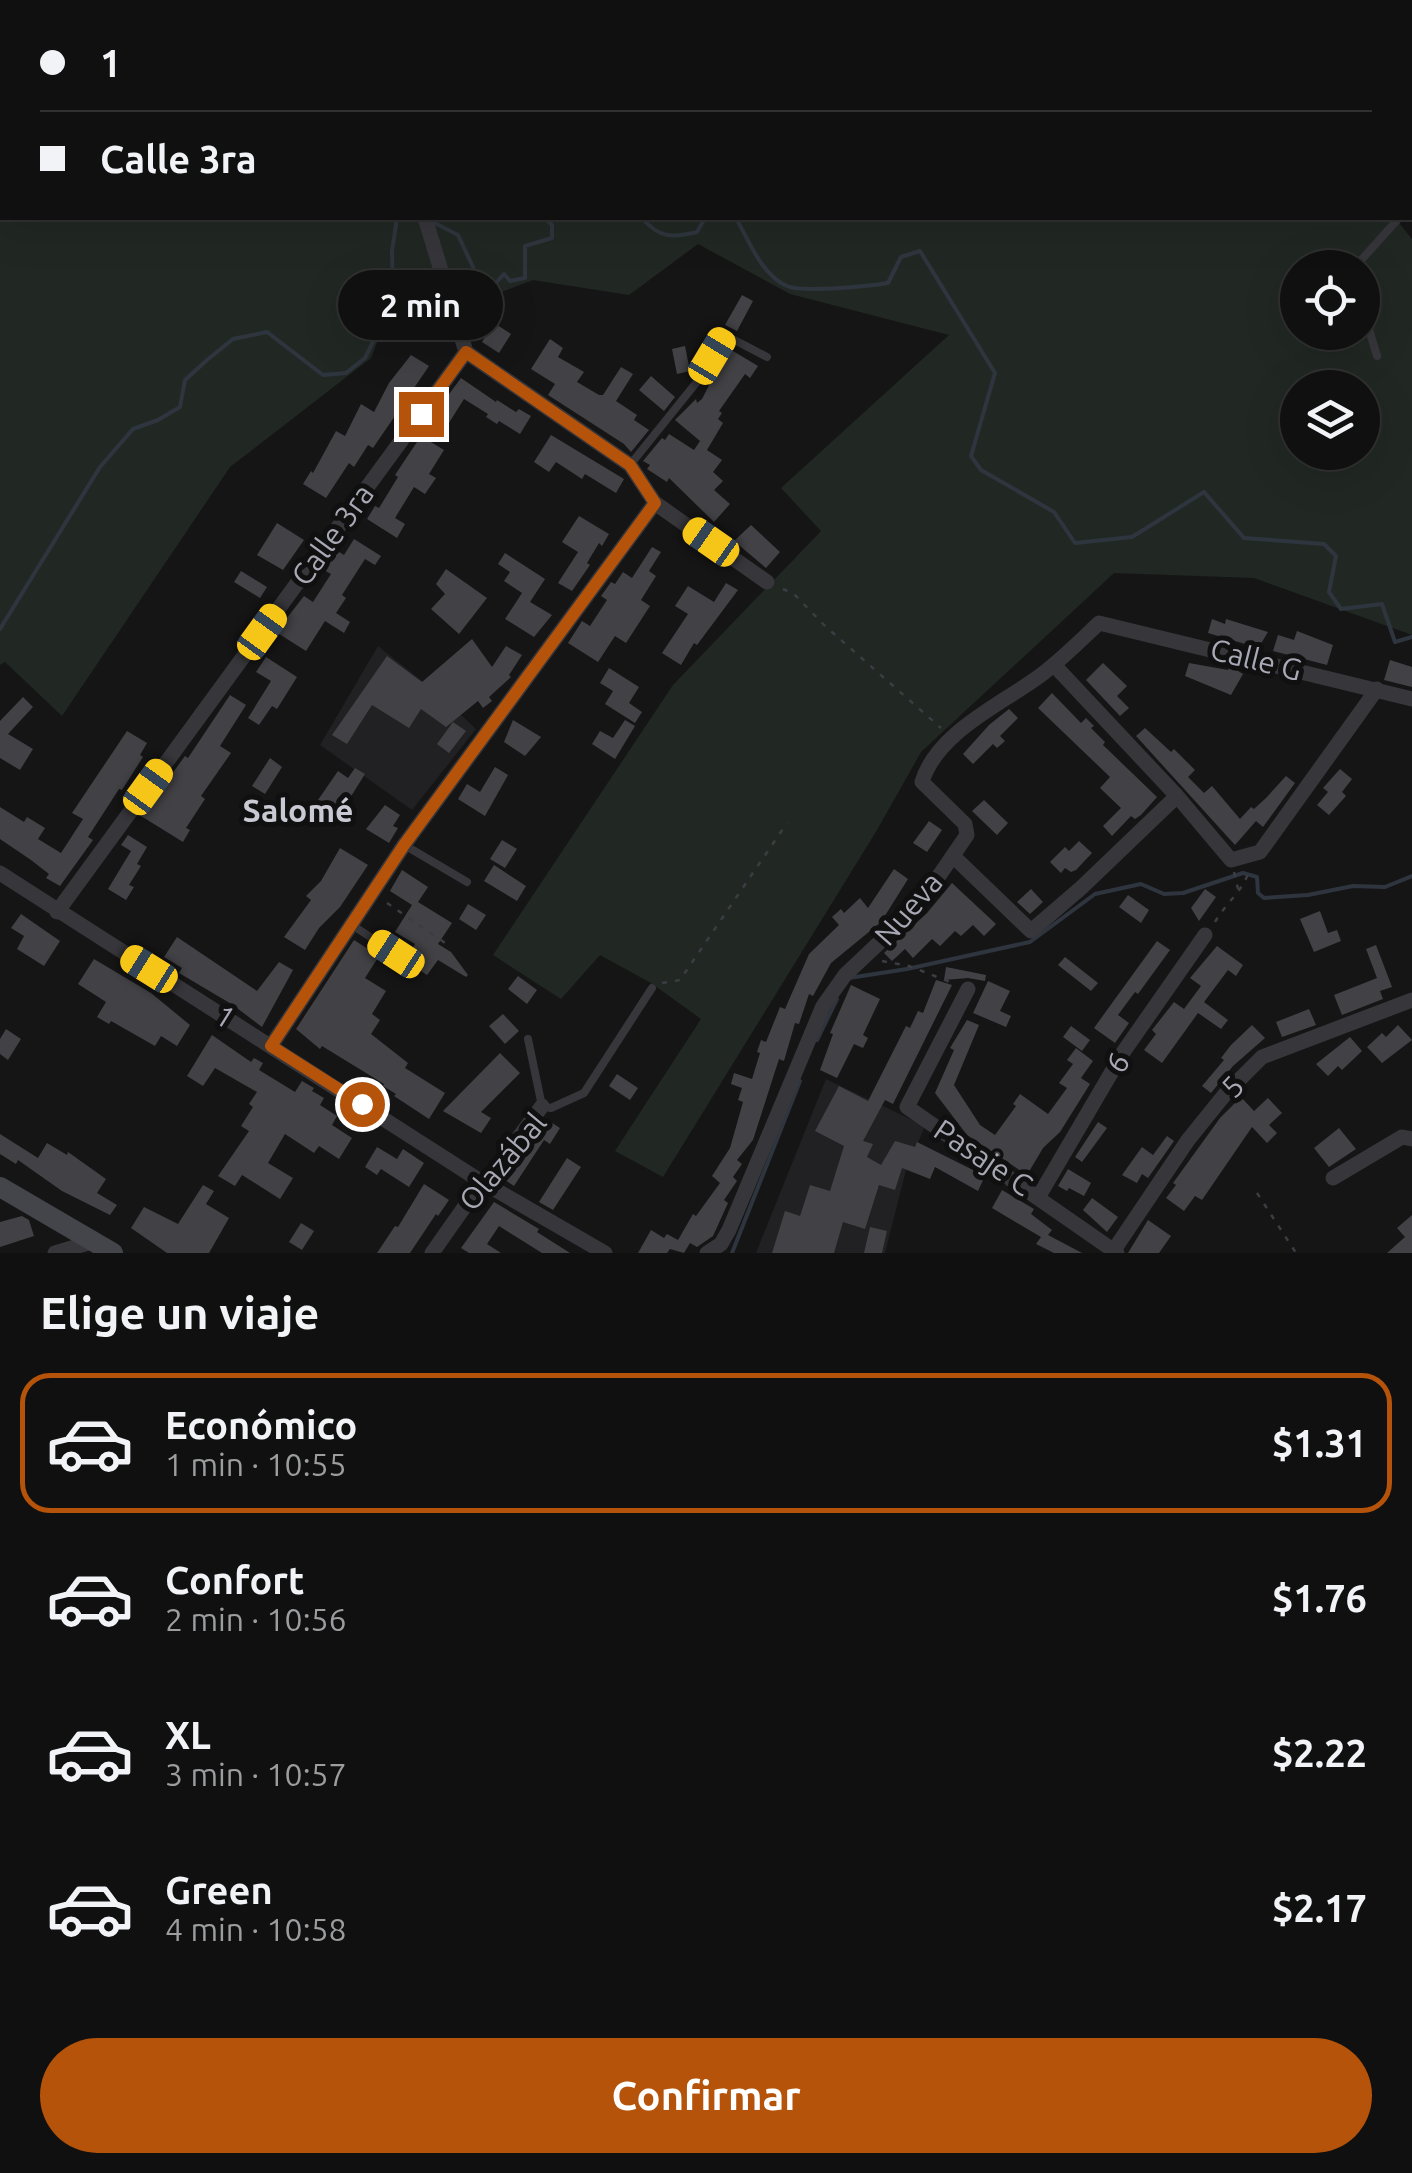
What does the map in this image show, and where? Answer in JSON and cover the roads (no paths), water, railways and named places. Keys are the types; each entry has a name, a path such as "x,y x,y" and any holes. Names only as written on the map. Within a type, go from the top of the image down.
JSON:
{"street":[{"path":"426,220 466,352 630,465 655,503 768,582"},
{"name":"Calle 3ra","path":"57,912 466,352"},
{"path":"271,1046 404,845 655,503"},
{"name":"Nueva","path":"707,1253 721,1244 729,1230 823,1006 845,976 920,905 967,835 965,824 922,782 928,763 953,737 1054,665 1100,623"},
{"name":"Calle G","path":"1100,623 1412,699"},
{"path":"1054,665 1177,796 1230,860 1260,852 1377,689"},
{"path":"953,856 1031,932 1177,796"},
{"name":"1","path":"0,873 482,1182 605,1253"},
{"name":"6","path":"1039,1196 1124,1051 1205,935"},
{"name":"Pasaje C","path":"968,988 907,1107 1116,1252"},
{"name":"5","path":"1116,1252 1188,1140 1262,1058 1412,1000"},
{"name":"Olazábal","path":"432,1253 542,1106"},
{"path":"1333,1178 1402,1137 1412,1138"},
{"path":"0,1186 104,1247"},
{"path":"54,1253 104,1247"}],"lane":[{"path":"1370,250 1397,220"},
{"path":"630,465 700,378 725,335 767,358"},
{"path":"1376,350 1378,356"},
{"path":"404,845 466,882"},
{"path":"352,925 396,954"},
{"name":"Olazábal","path":"542,1106 550,1108 584,1092 652,988"},
{"path":"528,1039 542,1106"}],"waterway":[{"path":"0,629 100,467 133,429 180,407 185,380 233,339 267,332 323,375 346,373 365,358 393,301 392,251 397,220"},
{"path":"431,221 458,235 473,267 477,290 487,293 504,274 510,281 525,278 525,246 552,238 552,225 547,220"},
{"path":"644,220 660,233 673,235 697,232 704,220"},
{"path":"737,220 770,274 795,288 888,283 901,257 920,251 995,373 971,456 981,470 1054,512 1075,543 1132,537 1204,492 1244,538 1324,544 1336,556 1329,592 1341,609 1382,604 1395,642 1412,637"},
{"path":"849,978 1030,942 1095,894 1141,884 1164,894 1183,893 1243,873 1257,877 1258,893 1264,898 1353,886 1385,887 1412,876"},
{"path":"817,1040 837,999"},
{"path":"732,1253 800,1081"}],"district":[{"name":"Salomé","path":"298,811"}]}
